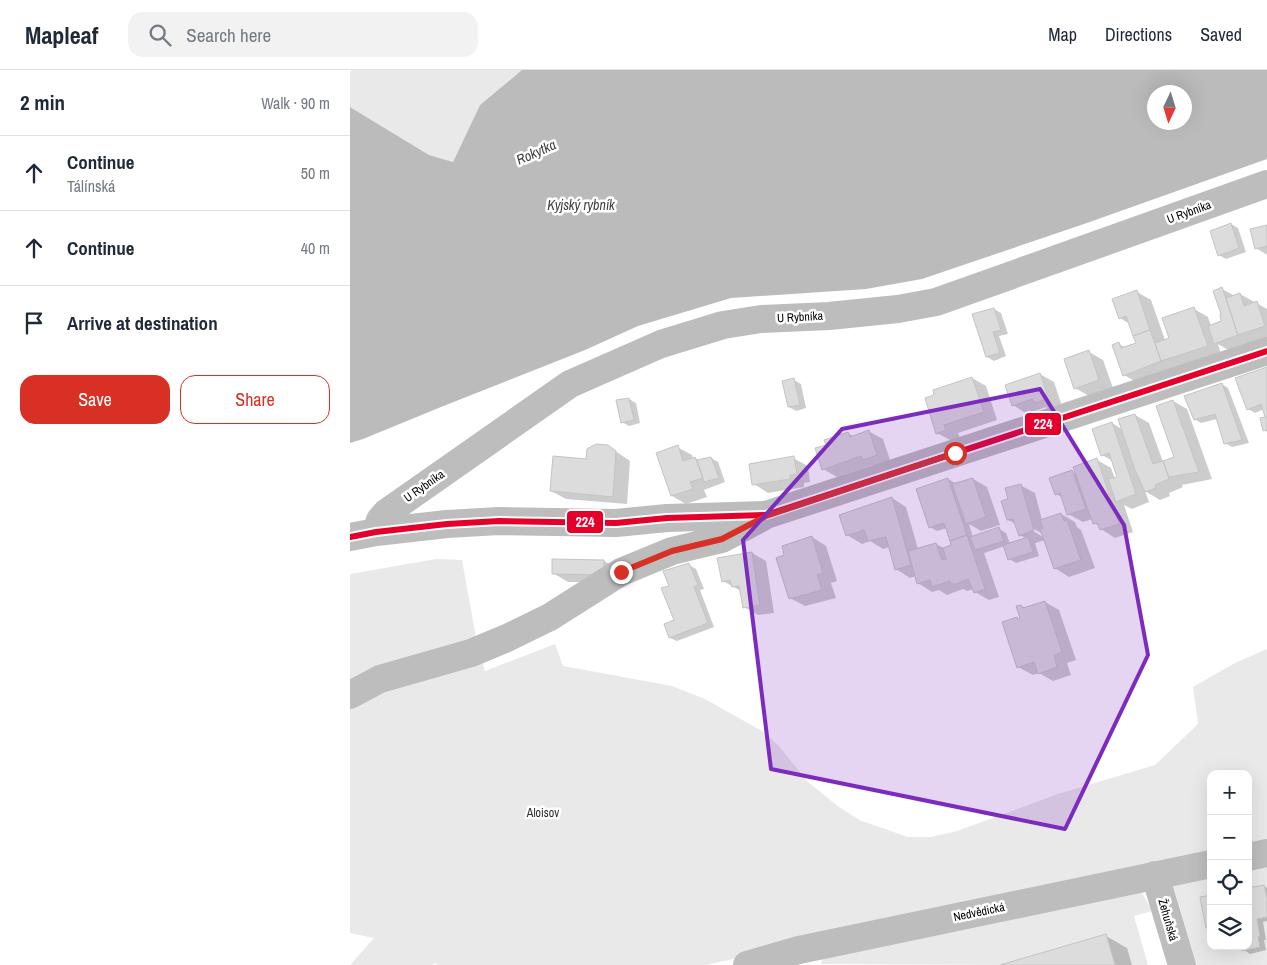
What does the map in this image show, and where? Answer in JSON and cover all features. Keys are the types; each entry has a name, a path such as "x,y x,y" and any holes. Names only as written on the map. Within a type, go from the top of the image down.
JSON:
{"street":[{"name":"U Rybníka","path":"376,532 380,520 386,513 570,384 661,344 723,325 761,319 829,316 898,309 936,302 1267,184"},
{"path":"350,695 380,679 471,652 507,638 550,617 621,572 672,551 722,539 766,516 1267,351"},
{"path":"350,537 376,532 473,522 616,523 667,518 766,516"},
{"path":"1252,856 1267,853"},
{"name":"Nedvědická","path":"748,965 801,958 1155,875 1207,865"},
{"name":"Žehuňská","path":"1155,875 1182,965"}],"highlighted area":[{"path":"1040,389 1124,525 1148,655 1065,829 771,769 743,540 842,429"}],"green space":[{"path":"352,70 522,70 480,105 453,162 429,155 350,107 350,72"},
{"name":"Aloisov","path":"436,559 462,560 476,638 485,671 555,644 563,666 672,686 705,699 762,731 778,745 808,782 839,807 859,820 908,837 931,837 957,831 1058,794 1155,765 1198,724 1193,687 1235,663 1267,649 1267,844 1252,847 1252,770 1207,770 1207,856 706,965 437,965 435,963 432,965 350,965 374,938 350,933 350,574"},
{"path":"1267,866 1267,898 1264,885 1252,887 1252,869"},
{"path":"1207,879 1207,896 1200,897 1207,928 1207,950 1252,950 1252,948 1260,947 1257,919 1267,917 1267,965 1197,965 1173,885"},
{"path":"1140,889 1152,911 1134,916 1148,965 1115,965 1106,934 1000,965 821,964 822,958"}],"water":[{"name":"Kyjský rybník","path":"522,70 1267,70 1267,159 922,279 866,289 731,298 638,326 585,350 350,443 350,107 429,155 453,162 480,105"}],"building":[{"path":"1231,223 1239,248 1218,256 1210,231"},
{"path":"1267,225 1267,246 1255,249 1250,229"},
{"path":"1222,287 1238,335 1214,344 1208,326 1221,321 1221,314 1213,291"},
{"path":"1137,290 1150,330 1133,336 1126,316 1119,319 1112,299"},
{"path":"1240,293 1244,306 1257,301 1265,326 1238,335 1226,298"},
{"path":"1194,307 1208,346 1161,361 1155,343 1169,338 1162,318"},
{"path":"994,308 1001,330 993,332 1000,353 986,357 972,314"},
{"path":"1150,330 1161,361 1123,376 1112,345 1119,342 1121,348 1136,343 1133,336"},
{"path":"1089,350 1099,380 1074,389 1064,359"},
{"path":"1267,367 1267,430 1263,431 1260,418 1265,417 1261,404 1247,410 1235,378"},
{"path":"1040,373 1047,394 1046,399 1036,403 1032,399 1012,406 1005,385"},
{"path":"972,377 984,412 944,425 946,430 936,434 925,398 934,395 933,390"},
{"path":"794,378 800,405 788,407 782,381"},
{"path":"1222,383 1242,440 1224,444 1215,414 1194,420 1184,396"},
{"path":"629,398 634,420 621,423 616,400"},
{"path":"1173,400 1199,472 1169,477 1163,461 1174,457 1156,406"},
{"path":"1135,414 1153,464 1163,461 1169,479 1155,485 1156,488 1145,492 1135,470 1118,419"},
{"path":"1112,422 1136,494 1116,502 1108,479 1117,477 1109,453 1101,456 1092,429"},
{"path":"869,430 877,455 863,460 861,456 822,470 815,448 826,445 824,440 848,432 850,437"},
{"path":"596,444 608,445 616,451 613,497 550,491 553,456 586,459 587,449"},
{"path":"678,445 683,461 695,457 703,478 690,482 693,489 671,496 656,453"},
{"path":"794,456 797,474 790,475 790,479 752,485 749,464"},
{"path":"711,457 719,478 704,482 697,460"},
{"path":"1097,458 1119,524 1100,530 1097,523 1093,524 1073,467"},
{"path":"1072,470 1086,509 1067,515 1060,493 1055,495 1049,478"},
{"path":"948,478 967,535 950,541 944,523 929,528 916,489"},
{"path":"973,478 986,517 966,524 952,484"},
{"path":"1021,484 1034,530 1019,536 1013,519 1007,520 1001,501 1008,499 1005,488"},
{"path":"892,497 911,565 895,570 886,537 868,541 864,530 846,536 839,515"},
{"path":"1061,513 1064,521 1067,520 1081,560 1054,569 1040,529 1043,528 1040,520"},
{"path":"999,527 1004,541 975,550 970,537"},
{"path":"967,535 985,589 974,593 968,579 956,584 951,584 950,581 932,587 930,580 917,584 908,551 936,543 942,560 946,559 943,548 951,545 950,541"},
{"path":"812,536 823,573 817,575 822,590 789,599 776,558 784,555 782,546"},
{"path":"1028,537 1033,552 1008,560 1003,545"},
{"path":"752,552 760,605 743,608 739,586 732,587 730,580 722,582 717,558"},
{"path":"552,559 604,560 604,570 598,570 598,575 552,574"},
{"path":"689,563 698,585 694,587 708,623 669,638 664,624 674,620 661,588 669,586 663,571"},
{"path":"1045,601 1062,652 1054,655 1057,667 1038,674 1034,662 1017,668 1002,622 1017,617 1018,620 1020,618 1016,606 1021,605 1023,608"},
{"path":"1264,885 1267,898 1267,917 1257,919 1260,947 1252,949 1252,905 1252,887"},
{"path":"1207,896 1207,928 1206,928 1200,897"},
{"path":"1106,934 1115,965 1000,965"}],"transit line":[{"name":"224","path":"350,537 376,532 447,524 499,521 616,523 667,518 766,515 1267,351"}],"route":[{"path":"621,572 672,551 722,539 766,516 955,453"}],"water label":[{"name":"Rokytka","path":"536,152"}]}
